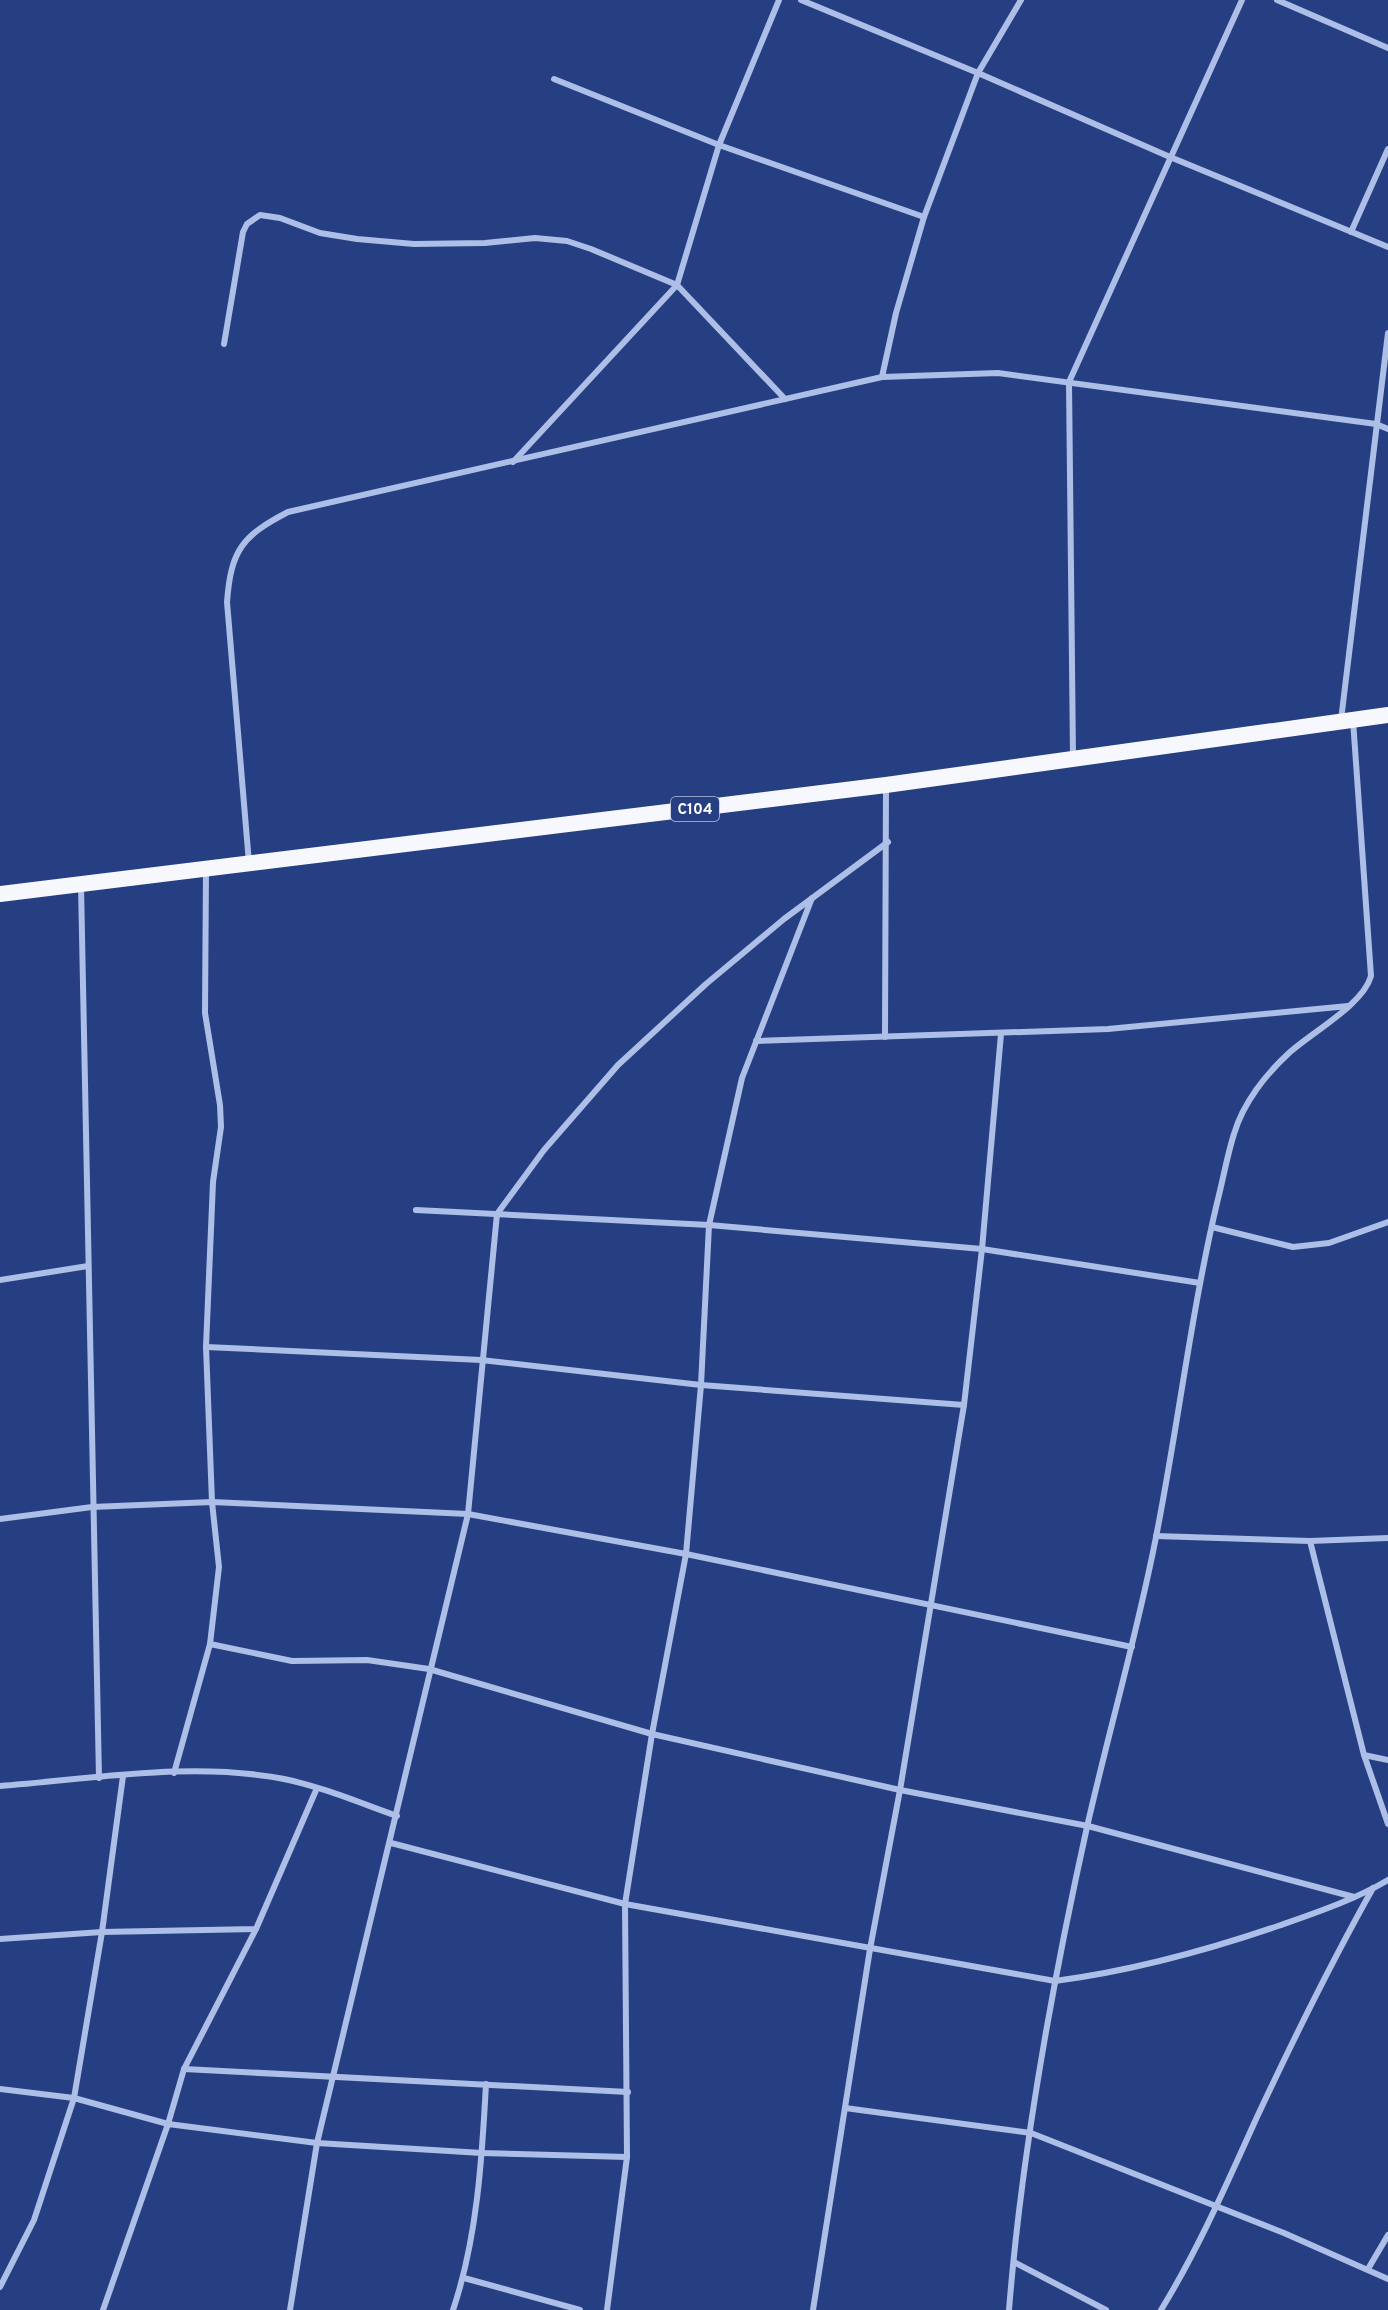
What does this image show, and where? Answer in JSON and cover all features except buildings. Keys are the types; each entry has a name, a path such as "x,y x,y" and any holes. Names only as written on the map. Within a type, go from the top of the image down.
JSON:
{"highway":[{"name":"C104","path":"0,894 886,785 1073,757 1388,715"}],"street":[{"path":"513,462 677,285 718,145 779,0"},
{"path":"801,0 1388,247"},
{"path":"882,377 896,314 924,217 978,73 1021,0"},
{"path":"1073,757 1069,382 1242,0"},
{"path":"1277,0 1388,48"},
{"path":"554,79 718,145 924,217"},
{"path":"1351,232 1388,149"},
{"path":"224,344 243,232 253,218 266,214 320,233 357,239 414,244 485,243 535,238 567,241 677,285 785,399"},
{"path":"1009,2310 1031,2133 1055,1981 1088,1826 1132,1647 1156,1536 1200,1283 1234,1132 1244,1109 1289,1053 1363,993 1371,976 1347,720 1376,424 1388,333"},
{"path":"249,863 227,602 229,575 239,548 259,527 288,512 882,377 998,373 1376,424 1388,429"},
{"path":"885,1036 888,842 886,785"},
{"path":"290,2310 317,2143 391,1843 429,1669 468,1514 481,1360 497,1214 544,1150 618,1065 706,984 812,898 888,842"},
{"path":"174,1773 210,1644 219,1567 212,1502 206,1347 213,1182 221,1127 204,995 206,869"},
{"path":"81,884 99,1778"},
{"path":"607,2310 627,2157 625,1904 652,1734 686,1554 701,1385 710,1225 742,1078 812,898"},
{"path":"756,1041 1001,1034 1172,1024 1348,1005"},
{"path":"813,2310 870,1949 900,1790 964,1405 982,1249 1001,1034"},
{"path":"416,1210 710,1225 982,1249 1200,1283"},
{"path":"1212,1227 1293,1247 1329,1243 1388,1222"},
{"path":"0,1280 88,1266"},
{"path":"206,1347 481,1360 701,1385 964,1405"},
{"path":"0,1519 92,1508 212,1502 468,1514 686,1554 1132,1647"},
{"path":"1156,1536 1310,1541 1388,1538"},
{"path":"1310,1541 1364,1755 1388,1824"},
{"path":"210,1644 292,1661 368,1660 429,1669 652,1734 900,1790 1088,1826 1354,1897"},
{"path":"1364,1755 1388,1760"},
{"path":"0,1786 174,1773 252,1774 317,1788 397,1816"},
{"path":"0,2287 34,2220 74,2098 102,1932 123,1776"},
{"path":"103,2310 168,2124 184,2069 256,1929 317,1788"},
{"path":"391,1843 625,1904 1055,1981 1098,1976 1182,1957 1306,1916 1354,1897 1388,1880"},
{"path":"1161,2310 1183,2274 1321,1986 1373,1888"},
{"path":"0,1939 102,1932 256,1929"},
{"path":"184,2069 628,2092"},
{"path":"453,2310 464,2278 482,2153 486,2084"},
{"path":"0,2089 74,2098 168,2124 317,2143 482,2153 627,2157"},
{"path":"845,2108 1031,2133 1388,2278"},
{"path":"1368,2270 1388,2235"},
{"path":"1014,2262 1106,2310"},
{"path":"464,2278 580,2310"}]}
